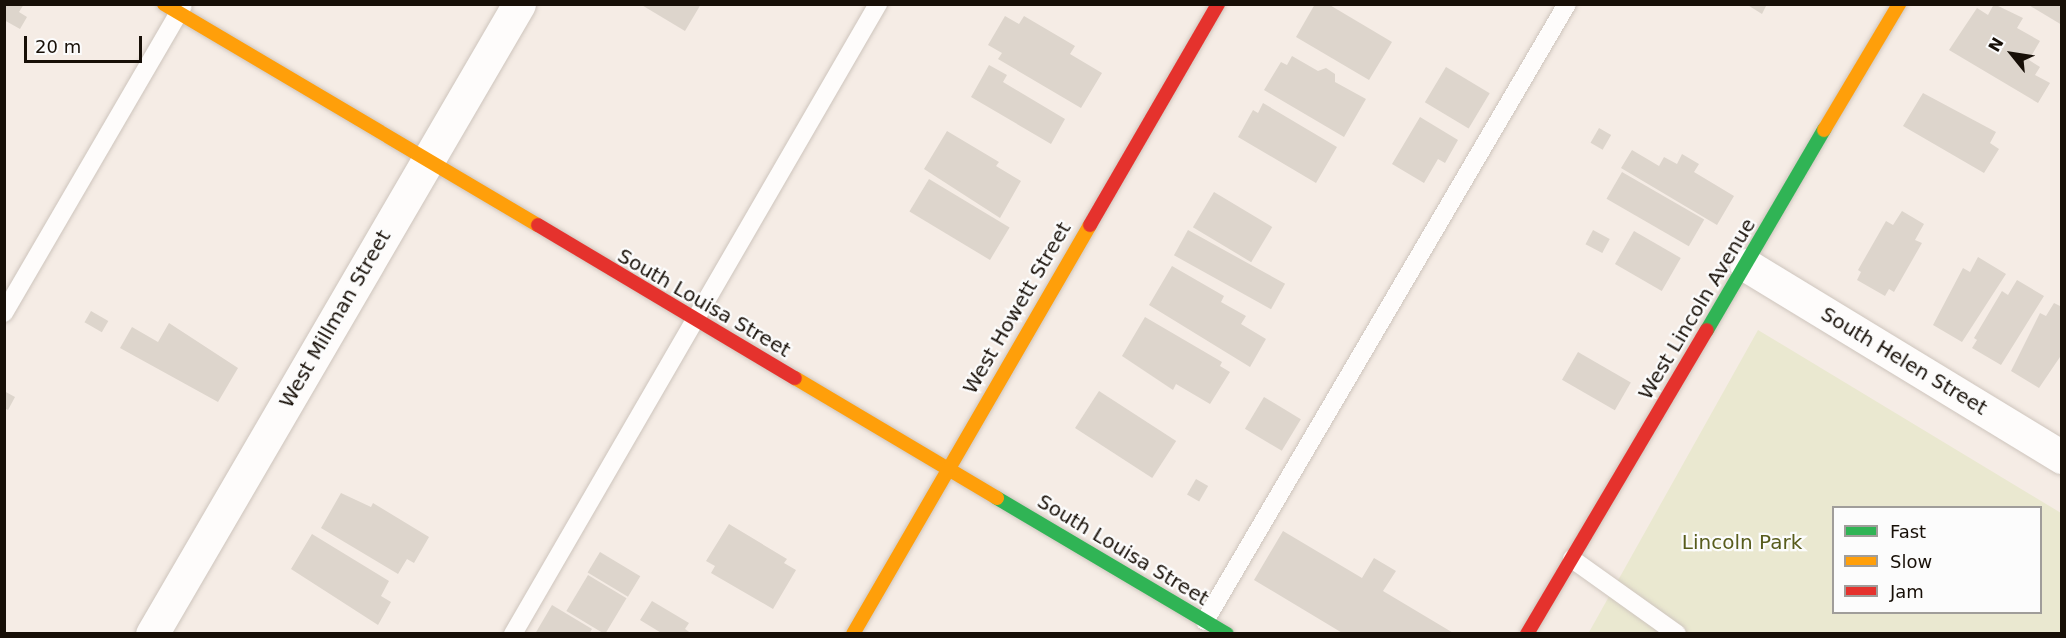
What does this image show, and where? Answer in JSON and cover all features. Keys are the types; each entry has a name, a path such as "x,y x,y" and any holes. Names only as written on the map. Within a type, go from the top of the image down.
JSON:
{"main road":[{"name":"West Howett Street","path":"853,633 1218,4"},
{"name":"West Lincoln Avenue","path":"1527,633 1899,4"},
{"name":"South Louisa Street","path":"176,8 426,162 1227,633"}],"street":[{"name":"West Millman Street","path":"152,633 519,4"},
{"name":"South Helen Street","path":"1746,265 2061,457"}],"lane":[{"path":"513,633 878,4"},
{"path":"1205,621 1567,4"},
{"path":"4,313 176,8"},
{"path":"1572,559 1677,633"}],"green space":[{"name":"Lincoln Park","path":"1758,330 2061,513 2061,633 1588,634"}],"building":[{"path":"4,4 24,4 19,12 27,17 20,29 4,20"},
{"path":"640,4 701,4 685,31"},
{"path":"1315,4 1328,4 1392,42 1369,80 1296,37"},
{"path":"1746,4 1767,4 1762,14"},
{"path":"1994,4 2023,18 2017,28 2040,41 2029,60 2040,67 2035,75 2050,83 2038,103 1949,50 1977,8 1988,15"},
{"path":"2027,4 2062,4 2062,25"},
{"path":"1005,16 1019,24 1024,16 1075,46 1070,54 1102,73 1081,108 998,59 1002,53 988,45"},
{"path":"1292,56 1318,71 1326,68 1335,74 1335,82 1366,99 1344,137 1264,90 1281,62 1287,65"},
{"path":"989,65 1007,75 1003,82 1065,119 1051,144 971,97"},
{"path":"1446,67 1490,93 1469,128 1425,102"},
{"path":"1923,93 1996,132 1990,143 1999,149 1984,173 1903,126"},
{"path":"1263,103 1337,147 1316,183 1238,137 1253,110 1258,113"},
{"path":"1420,117 1458,140 1445,163 1438,159 1424,183 1392,164"},
{"path":"1599,128 1611,135 1603,150 1590,143"},
{"path":"947,131 999,162 996,166 1021,181 1000,218 924,169"},
{"path":"1632,150 1659,166 1664,157 1677,164 1682,154 1699,164 1694,172 1734,196 1717,225 1621,168"},
{"path":"1622,172 1704,220 1689,246 1606,199"},
{"path":"929,179 1010,227 990,260 909,212"},
{"path":"1214,192 1272,227 1251,262 1193,227"},
{"path":"1902,211 1924,224 1915,240 1922,243 1894,292 1889,289 1885,296 1857,280 1861,272 1858,270 1886,221 1893,225"},
{"path":"1188,230 1285,284 1271,309 1174,255"},
{"path":"1593,230 1610,239 1602,253 1585,244"},
{"path":"1634,231 1681,258 1662,291 1615,264"},
{"path":"1978,257 2006,274 1962,342 1933,325 1963,268 1970,272"},
{"path":"1172,266 1224,296 1221,302 1246,316 1241,324 1266,339 1250,367 1149,305"},
{"path":"2017,280 2044,296 2001,365 1972,348 1977,340 1974,338 2002,291 2008,295"},
{"path":"2054,303 2062,307 2062,354 2039,388 2011,371 2040,313 2046,316"},
{"path":"91,311 108,321 102,332 84,322"},
{"path":"1145,317 1222,362 1220,366 1230,372 1210,404 1176,384 1173,390 1122,356"},
{"path":"169,323 238,368 218,402 120,348 132,327 158,342"},
{"path":"1578,352 1631,382 1615,410 1562,380"},
{"path":"4,391 15,397 8,410 4,408"},
{"path":"1099,391 1176,441 1152,478 1075,428"},
{"path":"1264,397 1301,419 1282,451 1245,429"},
{"path":"1196,479 1208,486 1199,502 1187,495"},
{"path":"341,493 371,507 373,503 429,537 414,563 407,559 398,574 321,528"},
{"path":"729,524 787,559 784,563 796,570 773,609 711,573 715,566 706,561"},
{"path":"1283,531 1362,578 1374,558 1396,571 1383,591 1455,634 1344,634 1254,580"},
{"path":"312,534 389,581 381,596 391,602 378,625 291,569"},
{"path":"600,552 640,576 628,597 588,573"},
{"path":"588,575 627,598 605,634 566,611"},
{"path":"652,601 689,623 685,629 692,634 663,634 640,620"},
{"path":"552,605 592,629 589,634 535,634"}],"traffic: fast":[{"path":"1707,330 1824,130"},
{"path":"997,498 1227,634"}],"traffic: slow":[{"path":"164,4 538,225"},
{"path":"1824,130 1899,4"},
{"path":"853,634 1090,225"},
{"path":"795,378 997,498"}],"traffic: jam":[{"path":"1090,225 1218,4"},
{"path":"538,225 795,378"},
{"path":"1527,634 1707,330"}]}
